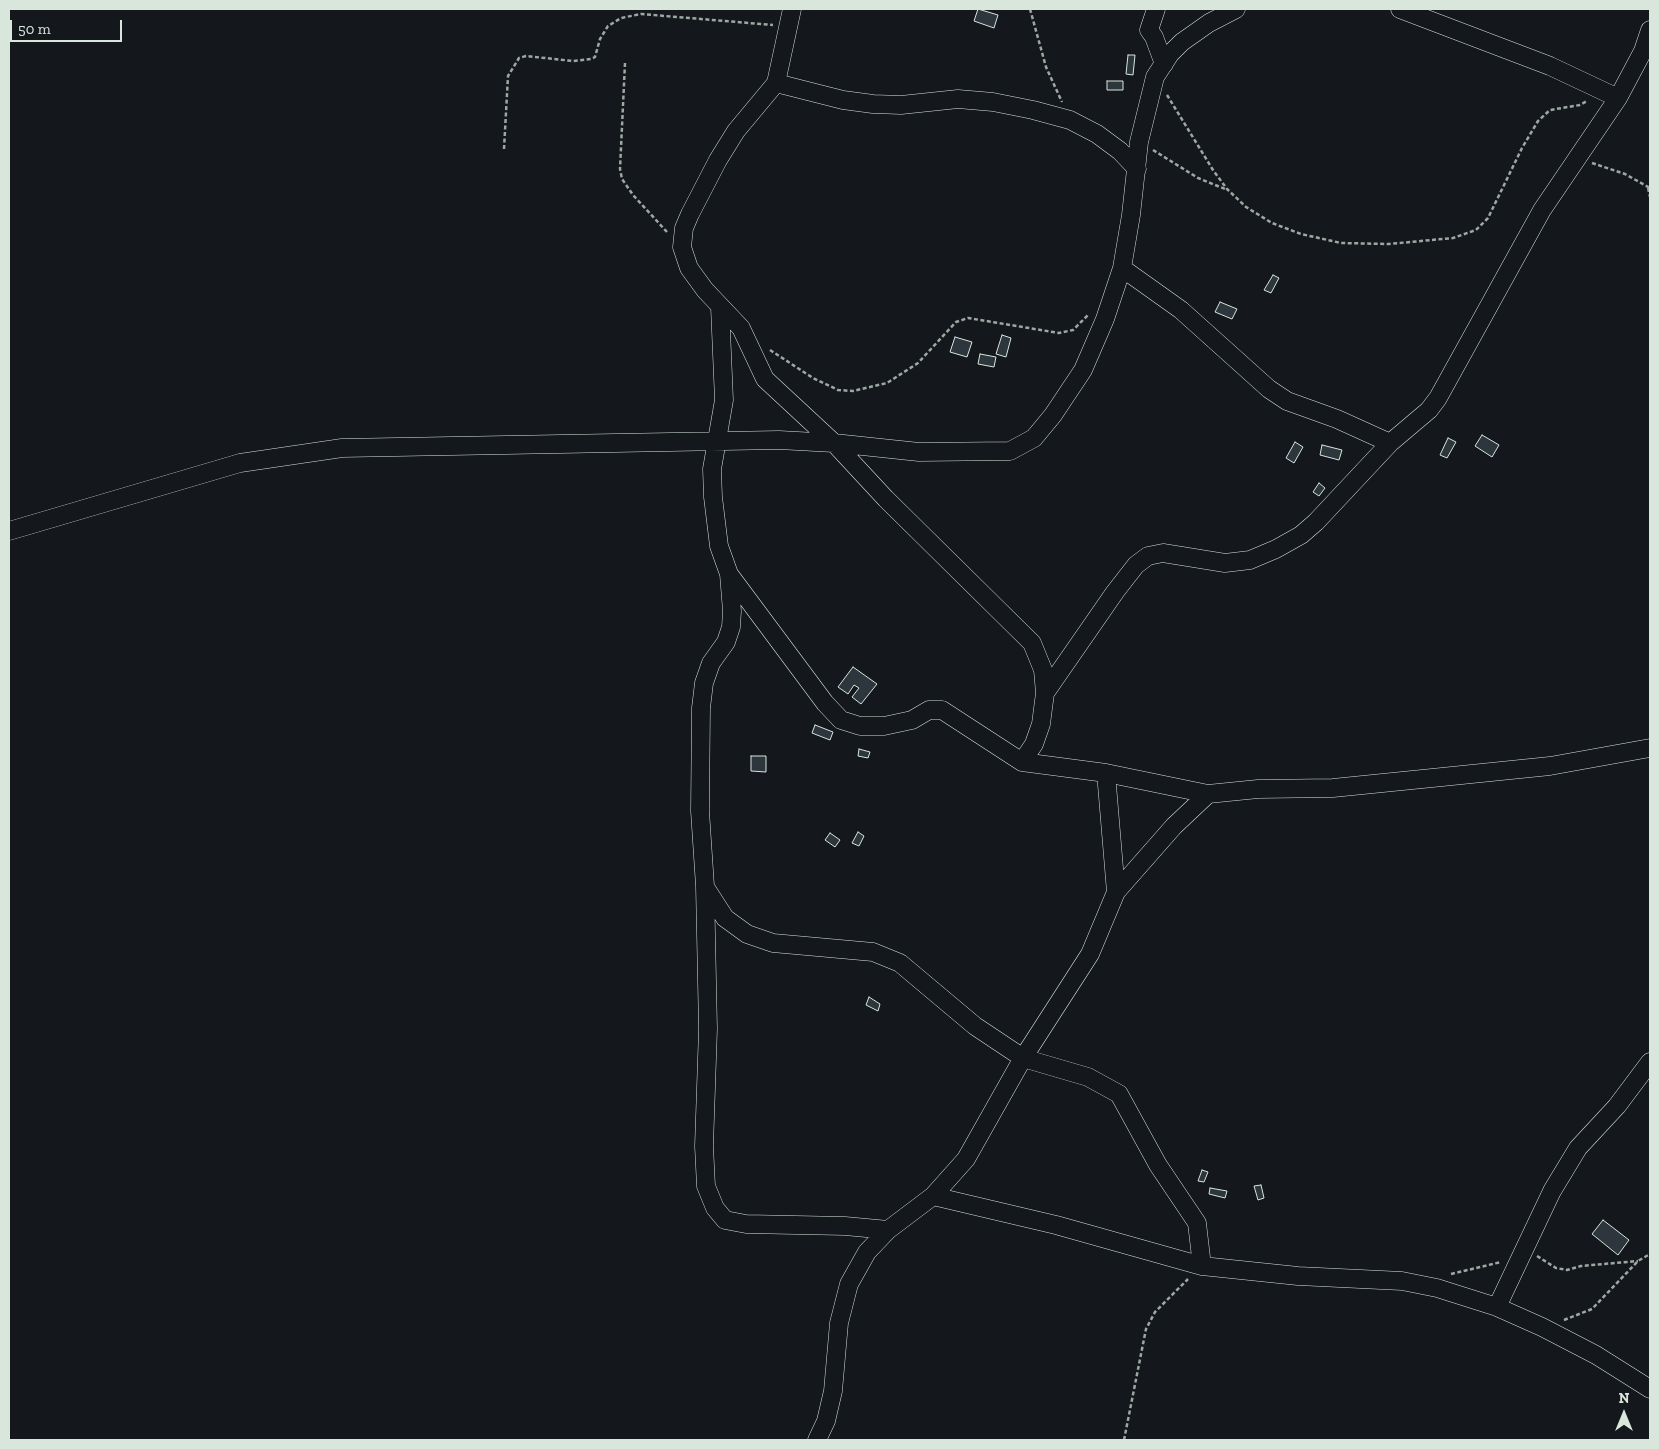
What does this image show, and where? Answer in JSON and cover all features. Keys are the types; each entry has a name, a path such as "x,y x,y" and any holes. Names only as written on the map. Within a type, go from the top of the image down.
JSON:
{"street":[{"path":"792,9 776,83 736,130 718,160 684,228 682,247 689,268 720,307 740,328 765,378 834,443 886,499 1032,643 1043,670 1045,693 1041,724 1034,744 1022,762"},
{"path":"1156,9 1149,30 1154,37 1159,70"},
{"path":"9,531 240,463 342,448 779,440 834,443 919,452 979,453 1010,451 1034,438 1053,414 1083,370 1105,319 1122,268 1137,169 1139,142 1159,70 1182,42 1209,23 1236,9"},
{"path":"1400,9 1550,66 1618,98"},
{"path":"1045,693 1115,592 1136,565 1148,556 1163,553 1226,563 1250,560 1276,549 1301,535 1316,522 1390,443 1419,420 1438,398 1542,210 1647,52 1650,30"},
{"path":"776,83 843,100 873,104 901,105 958,99 993,102 1070,120 1097,134 1120,151 1137,169"},
{"path":"1122,268 1181,310 1269,389 1286,401 1352,425 1390,443"},
{"path":"720,307 724,400 712,470 715,521 719,546 729,574 732,611 731,627 726,642 711,663 704,683 701,708 699,791 705,886 708,1030 706,1186 715,1208 725,1220 746,1224 845,1226 888,1230"},
{"path":"729,574 825,703 841,720 860,726 884,726 912,720 929,710 942,710 1022,762 1106,773 1208,794 1258,790 1333,788 1442,778 1550,766 1650,748"},
{"path":"1106,773 1116,892"},
{"path":"817,1440 826,1421 833,1391 839,1323 849,1284 867,1252 888,1230 933,1196 966,1159 1023,1058 1053,1015 1090,954 1116,892 1174,826 1208,794"},
{"path":"705,886 725,918 747,934 773,943 873,952 900,963 975,1026 1023,1058 1088,1078 1119,1094 1158,1165 1197,1223 1202,1266"},
{"path":"1497,1307 1552,1191 1578,1148 1617,1106 1650,1062"},
{"path":"933,1196 1056,1225 1202,1266 1298,1276 1402,1281 1437,1288 1497,1307 1542,1328 1596,1355 1650,1389"}],"path":[{"path":"1030,9 1046,67 1070,120"},
{"path":"504,149 508,76 519,58 526,56 573,61 591,59 595,57 600,39 608,26 621,18 641,14 787,27"},
{"path":"626,63 620,170 622,179 633,195 682,247"},
{"path":"1159,70 1227,190 1246,208 1272,223 1301,234 1340,243 1423,242 1466,235 1476,230 1488,218 1522,148 1544,114 1559,107 1580,105 1600,89"},
{"path":"1139,142 1198,178 1227,190"},
{"path":"1576,158 1625,174 1649,188 1650,197"},
{"path":"765,346 813,378 838,390 853,391 887,383 918,363 956,322 968,318 980,319 1059,333 1072,330 1090,312"},
{"path":"1542,1328 1592,1308 1638,1260 1650,1254"},
{"path":"1124,1440 1146,1329 1155,1312 1202,1266"}],"building":[{"path":"978,9 998,15 994,28 974,21"},
{"path":"1128,55 1135,55 1133,75 1126,74"},
{"path":"1107,81 1123,81 1123,90 1107,90"},
{"path":"1273,275 1279,278 1271,293 1264,290"},
{"path":"1220,302 1237,309 1232,319 1215,312"},
{"path":"1002,335 1011,338 1006,357 996,354"},
{"path":"955,337 972,342 967,357 950,352"},
{"path":"980,354 996,357 994,367 978,364"},
{"path":"1482,435 1499,445 1492,457 1475,446"},
{"path":"1448,438 1456,442 1447,458 1440,455"},
{"path":"1295,442 1303,447 1294,463 1286,458"},
{"path":"1322,445 1342,450 1339,460 1320,455"},
{"path":"1319,483 1325,488 1319,496 1313,492"},
{"path":"853,667 877,684 861,704 852,697 859,688 854,685 848,694 838,687"},
{"path":"815,725 833,732 830,740 812,733"},
{"path":"859,749 870,752 868,758 858,756"},
{"path":"751,756 766,756 766,772 751,771"},
{"path":"858,832 864,836 859,846 852,843"},
{"path":"830,833 840,840 835,847 825,840"},
{"path":"869,997 880,1004 878,1011 866,1005"},
{"path":"1202,1170 1208,1172 1204,1182 1198,1181"},
{"path":"1261,1185 1264,1198 1258,1200 1254,1186"},
{"path":"1210,1188 1227,1191 1225,1198 1209,1194"},
{"path":"1603,1220 1629,1240 1618,1255 1592,1234"}]}
